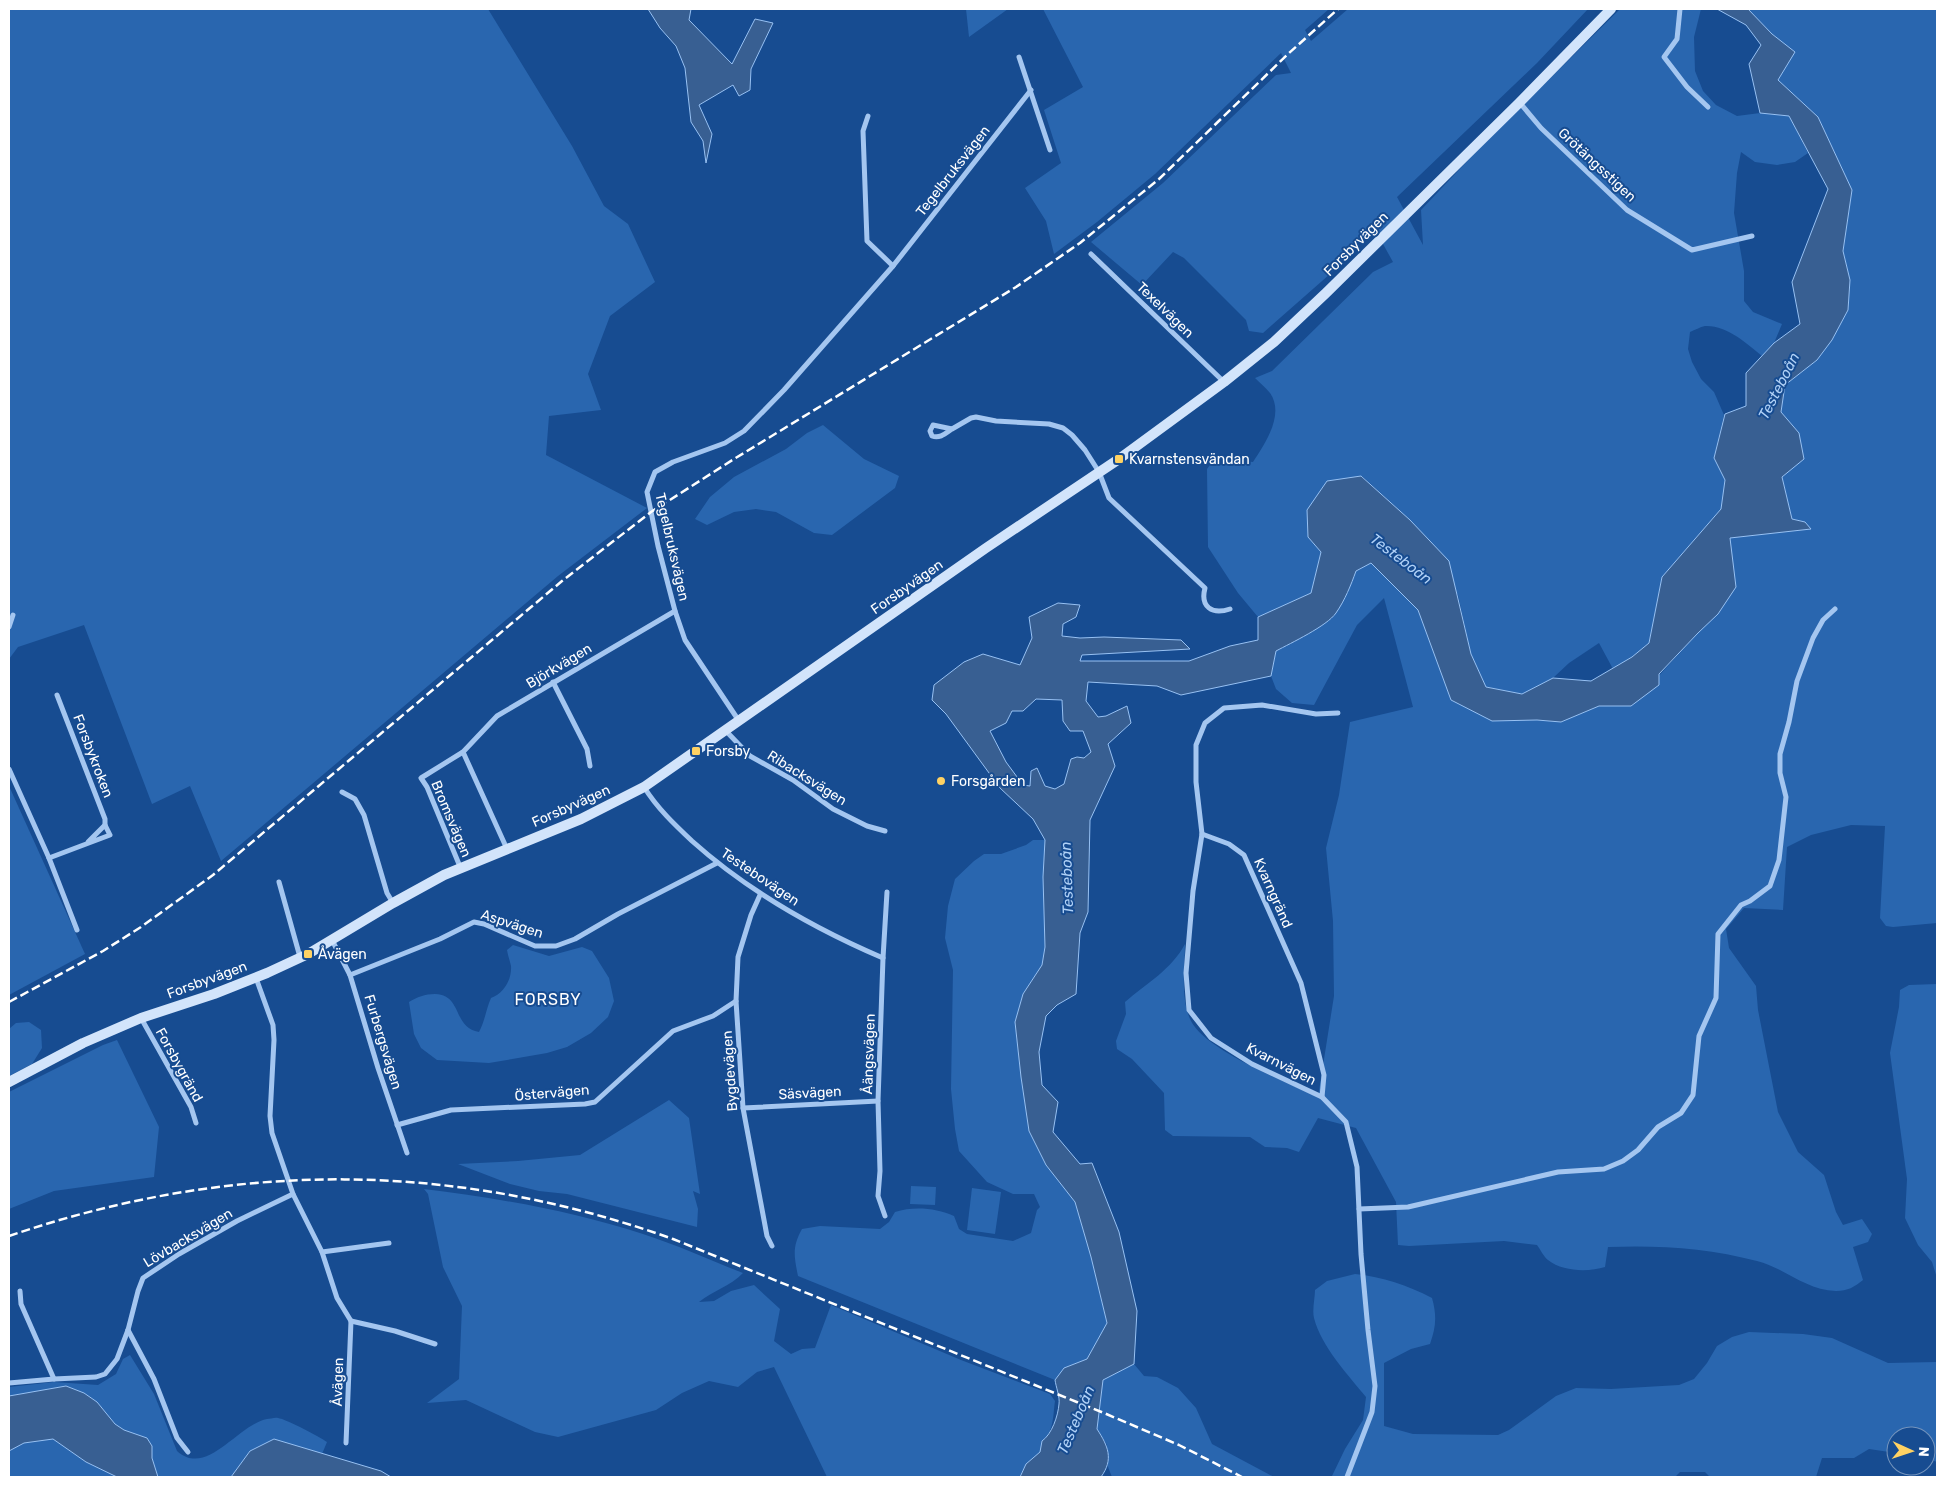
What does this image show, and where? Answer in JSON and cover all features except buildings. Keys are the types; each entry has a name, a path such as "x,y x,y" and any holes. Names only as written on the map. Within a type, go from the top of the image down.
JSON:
{"street":[{"name":"Forsbyvägen","path":"9,1082 83,1043 141,1018 256,978 300,958 444,875 599,811 644,787 800,680 986,548 1098,472 1119,460 1224,382 1274,342 1519,102 1610,9"},
{"path":"1680,9 1677,39 1664,58 1687,87 1708,107"},
{"path":"1020,57 1050,150"},
{"name":"Tegelbruksvägen","path":"739,721 685,640 675,611 647,492 656,472 673,462 725,443 744,431 784,390 893,266 1031,90"},
{"name":"Grötängsstigen","path":"1519,102 1541,128 1627,210 1692,250 1752,236"},
{"path":"868,116 863,130 867,241 893,266"},
{"name":"Texelvägen","path":"1090,254 1224,382"},
{"path":"952,429 976,417 996,421 1056,425 1063,428 1085,450 1098,472 1109,498 1205,588 1203,595 1206,605 1212,611 1230,609"},
{"path":"1359,1209 1408,1207 1558,1172 1604,1169 1624,1161 1638,1150 1658,1127 1681,1113 1694,1095 1699,1036 1716,998 1718,934 1741,905 1750,901 1770,886 1779,860 1786,797 1780,773 1780,754 1797,682 1813,638 1822,620 1835,609"},
{"name":"Björkvägen","path":"421,778 463,752 497,716 675,611"},
{"path":"9,626 13,615"},
{"path":"553,682 587,749 590,766"},
{"name":"Forsbykroken","path":"57,695 105,819 104,825"},
{"name":"Kvarnvägen","path":"1338,713 1316,714 1262,705 1224,708 1205,723 1196,746 1196,782 1202,834 1193,891 1186,973 1189,1010 1211,1038 1252,1064 1322,1097 1346,1122 1357,1167 1367,1320 1375,1386 1372,1412 1347,1477"},
{"name":"Ribacksvägen","path":"725,730 750,756 793,780 834,808 868,826 885,831"},
{"path":"463,752 507,849"},
{"path":"9,769 49,858 77,930"},
{"name":"Bromsvägen","path":"421,778 427,787 461,869"},
{"name":"Testebovägen","path":"644,787 672,822 717,863 760,895 809,924 883,958"},
{"path":"342,792 355,799 364,815 387,893 393,903"},
{"path":"49,858 110,835 104,825 88,842"},
{"name":"Kvarngränd","path":"1202,834 1229,844 1244,855 1300,983 1324,1075 1322,1097"},
{"name":"Aspvägen","path":"350,975 474,922 484,924 535,946 556,946 575,939 618,914 717,863"},
{"path":"280,882 300,958"},
{"name":"Åängsvägen","path":"885,1216 878,1196 880,1171 878,1101 883,958 888,892"},
{"name":"Bygdevägen","path":"760,895 751,915 738,957 736,1001 744,1108 767,1236 772,1246"},
{"name":"Furbergsvägen","path":"332,940 350,975 378,1068 407,1153"},
{"path":"256,978 273,1025 270,1116 272,1133 293,1194 322,1252 338,1298 351,1321 395,1331 435,1344"},
{"name":"Östervägen","path":"397,1124 452,1110 595,1102 673,1031 712,1016 736,1001"},
{"name":"Forsbygränd","path":"141,1018 191,1107 196,1123"},
{"name":"Säsvägen","path":"744,1108 878,1101"},
{"name":"Lövbacksvägen","path":"9,1383 96,1377 105,1374 117,1359 128,1330 143,1278 179,1254 237,1221 293,1194"},
{"path":"322,1252 389,1243"},
{"path":"20,1291 21,1304 54,1379"},
{"name":"Åvägen","path":"346,1443 351,1321"},
{"path":"128,1330 154,1379 177,1438 188,1452"}],"shaded area":[{"path":"9,9 488,9 572,146 604,206 628,224 655,282 610,316 588,374 601,410 549,416 546,455 647,508 558,576 221,861 190,786 152,804 84,625 18,647 9,659"},
{"path":"966,9 1008,9 969,37"},
{"path":"1043,9 1329,9 1305,30 1311,41 1348,9 1588,9 1537,63 1397,197 1423,245 1421,210 1473,155 1620,9 1701,9 1694,37 1695,71 1703,91 1716,105 1737,116 1760,113 1789,116 1808,153 1795,162 1777,165 1755,162 1741,152 1737,173 1734,213 1744,271 1744,301 1753,312 1782,324 1774,343 1762,356 1736,336 1721,328 1705,326 1690,332 1688,349 1692,362 1701,379 1714,392 1724,415 1714,458 1725,480 1721,509 1662,577 1649,643 1613,669 1599,643 1569,663 1553,678 1523,694 1486,687 1471,654 1458,595 1409,519 1362,476 1308,537 1321,552 1311,593 1258,617 1238,593 1208,547 1207,469 1215,458 1253,462 1272,429 1275,410 1274,401 1270,393 1255,378 1272,371 1373,272 1393,262 1373,226 1330,274 1263,333 1249,331 1246,320 1184,258 1173,252 1142,285 1091,242 1163,183 1276,75 1291,73 1281,53 1155,174 1097,222 1054,254 1046,221 1025,188 1061,163 1044,110 1083,87"},
{"path":"1748,9 1937,9 1937,923 1886,926 1880,918 1885,826 1851,825 1811,835 1787,847 1783,910 1744,908 1726,929 1729,948 1756,986 1758,1010 1778,1112 1798,1152 1824,1175 1836,1212 1843,1225 1862,1219 1872,1234 1868,1242 1853,1247 1863,1280 1851,1288 1840,1291 1815,1287 1777,1268 1757,1261 1683,1248 1608,1247 1605,1267 1591,1270 1576,1270 1554,1264 1547,1259 1537,1245 1504,1241 1398,1245 1396,1202 1356,1128 1318,1118 1299,1152 1287,1148 1265,1147 1250,1137 1173,1136 1165,1130 1164,1093 1132,1059 1117,1049 1116,1041 1126,1014 1125,1002 1166,969 1185,944 1185,1003 1191,1021 1199,1032 1248,1065 1318,1097 1334,996 1333,921 1326,848 1339,795 1350,722 1413,707 1384,598 1357,625 1314,705 1292,703 1276,689 1271,676 1276,651 1322,624 1348,592 1356,571 1371,563 1418,610 1451,700 1537,720 1561,722 1599,706 1631,706 1698,633 1730,538 1805,522 1792,519 1782,477 1792,468 1799,433 1781,412 1785,385 1817,360 1832,340 1848,310 1850,280 1843,251 1852,190 1818,117 1778,80 1794,52 1772,34"},
{"path":"823,425 864,459 899,476 895,488 832,535 814,533 776,512 756,509 734,512 707,525 695,519 710,497 734,477 786,449 807,433"},
{"path":"9,786 85,954 9,995"},
{"path":"1033,840 1045,840 1043,877 1045,947 1042,965 1023,994 1015,1022 1029,1131 1046,1165 1075,1202 1091,1257 1107,1324 1087,1359 1064,1368 1055,1380 798,1276 795,1257 795,1247 802,1229 820,1226 880,1229 889,1222 895,1212 910,1209 932,1210 954,1216 959,1229 967,1234 1013,1241 1031,1233 1037,1210 1040,1207 1034,1194 1013,1194 987,1182 959,1151 951,1089 953,970 945,938 948,906 955,879 984,854 1001,854 1026,845"},
{"path":"513,945 549,956 582,947 592,951 609,978 614,1001 608,1017 591,1033 567,1047 547,1053 489,1063 437,1060 421,1048 414,1034 409,1002 418,997 428,995 444,996 454,1005 465,1024 479,1032 491,998 503,990 510,976 511,966 507,950"},
{"path":"1937,984 1937,1278 1932,1262 1918,1245 1905,1218 1907,1179 1890,1053 1899,1007 1900,990 1909,985"},
{"path":"29,1022 41,1030 42,1048 32,1064 9,1076 9,1029 16,1023"},
{"path":"117,1040 159,1127 154,1177 54,1191 9,1209 9,1092 103,1045"},
{"path":"669,1100 689,1118 700,1194 693,1191 698,1209 697,1227 567,1194 539,1191 510,1184 458,1164 580,1155"},
{"path":"911,1186 936,1187 935,1205 910,1204"},
{"path":"972,1188 1001,1192 995,1234 967,1230"},
{"path":"424,1189 507,1201 562,1212 616,1226 668,1243 743,1273 699,1302 714,1301 731,1291 754,1285 780,1309 774,1341 791,1354 802,1349 815,1348 831,1305 961,1360 1050,1394 1055,1401 1051,1428 1046,1438 1042,1441 1041,1452 1026,1466 1020,1477 827,1477 774,1367 757,1372 738,1387 709,1381 682,1393 656,1410 558,1437 535,1432 466,1400 427,1403 459,1379 462,1306 443,1267 428,1194"},
{"path":"1355,1274 1375,1277 1404,1285 1432,1298 1435,1321 1430,1344 1411,1349 1384,1363 1384,1426 1413,1434 1498,1435 1509,1430 1556,1396 1576,1388 1611,1389 1679,1385 1694,1379 1707,1363 1717,1346 1732,1337 1749,1332 1803,1334 1832,1338 1888,1363 1937,1362 1937,1462 1936,1426 1886,1426 1886,1452 1869,1449 1854,1458 1822,1458 1816,1477 1710,1477 1705,1472 1680,1472 1675,1477 1325,1477 1332,1476 1345,1449 1363,1420 1366,1397 1329,1350 1314,1318 1315,1290 1327,1281"},
{"path":"130,1355 154,1394 177,1451 188,1458 200,1458 211,1454 256,1423 275,1418 282,1419 311,1432 327,1442 322,1454 274,1439 250,1451 231,1477 158,1477 152,1458 152,1446 147,1438 124,1430 115,1424 97,1402 84,1393 66,1386 9,1396 9,1387 54,1382 98,1385 116,1374 123,1359"},
{"path":"1134,1364 1144,1376 1157,1377 1178,1388 1196,1408 1212,1444 1274,1477 1112,1477 1108,1467 1107,1445 1097,1429 1103,1380"},
{"path":"53,1439 86,1462 117,1477 9,1477 9,1451 24,1443"}],"water":[{"path":"648,9 691,9 689,20 732,64 755,19 773,23 751,69 750,90 739,96 733,85 699,105 712,134 706,163 703,141 691,122 685,68 676,46 660,28"},
{"name":"Testeboån","path":"1717,9 1748,9 1772,34 1795,52 1778,80 1818,117 1852,190 1843,251 1850,280 1848,310 1832,340 1817,360 1785,385 1781,412 1799,433 1804,459 1782,477 1792,519 1805,522 1811,529 1730,538 1736,587 1718,614 1659,674 1659,685 1631,706 1599,706 1561,722 1537,720 1492,721 1451,700 1418,610 1371,563 1356,571 1345,598 1331,618 1308,634 1276,651 1271,676 1181,695 1157,686 1088,682 1086,701 1098,717 1106,716 1127,706 1131,723 1108,744 1115,766 1090,820 1088,912 1080,933 1076,994 1057,1005 1046,1016 1039,1052 1042,1085 1058,1102 1053,1132 1080,1164 1092,1163 1119,1232 1137,1311 1134,1364 1103,1380 1097,1429 1107,1447 1108,1458 1101,1477 1020,1477 1026,1464 1040,1452 1042,1441 1049,1434 1056,1419 1059,1401 1055,1380 1064,1368 1087,1359 1107,1323 1075,1202 1046,1165 1029,1131 1021,1077 1015,1022 1023,994 1042,965 1045,947 1043,877 1045,840 1033,819 1000,788 946,714 932,700 934,685 964,662 983,654 1020,665 1032,638 1029,617 1058,603 1080,605 1076,617 1063,624 1062,636 1181,640 1190,649 1082,655 1080,661 1189,661 1230,646 1258,640 1258,617 1311,593 1321,552 1308,537 1307,510 1327,481 1361,476 1410,520 1449,561 1471,654 1486,687 1522,694 1553,678 1591,681 1632,657 1649,643 1662,577 1721,509 1725,480 1714,458 1725,414 1746,406 1746,373 1774,343 1800,324 1792,282 1828,189 1789,116 1760,113 1749,64 1761,45 1746,25","holes":["1036,699 1062,700 1063,721 1070,731 1083,731 1091,752 1084,758 1077,757 1071,759 1064,784 1055,789 1045,786 1037,768 1031,771 1030,786 1023,785 1006,762 990,731 1006,723 1012,711 1023,711"]},
{"path":"66,1386 84,1393 97,1402 115,1424 124,1430 147,1438 152,1446 152,1458 158,1477 117,1477 86,1462 53,1439 24,1443 9,1451 9,1396"},
{"path":"274,1439 381,1471 391,1477 231,1477 250,1451"}],"railway":[{"path":"9,1002 103,951 141,927 213,875 562,581 651,512 734,459 1016,287 1080,243 1159,179 1288,54 1338,9"},
{"path":"9,1236 92,1211 176,1193 259,1183 341,1179 424,1183 507,1195 590,1213 673,1239 1104,1413 1179,1445 1242,1477"}],"place":[{"name":"Kvarnstensvändan","path":"1119,459"},
{"name":"Forsby","path":"696,751"},
{"name":"Forsgården","path":"941,781"},
{"name":"Åvägen","path":"308,954"}],"district":[{"name":"FORSBY","path":"548,999"}]}
